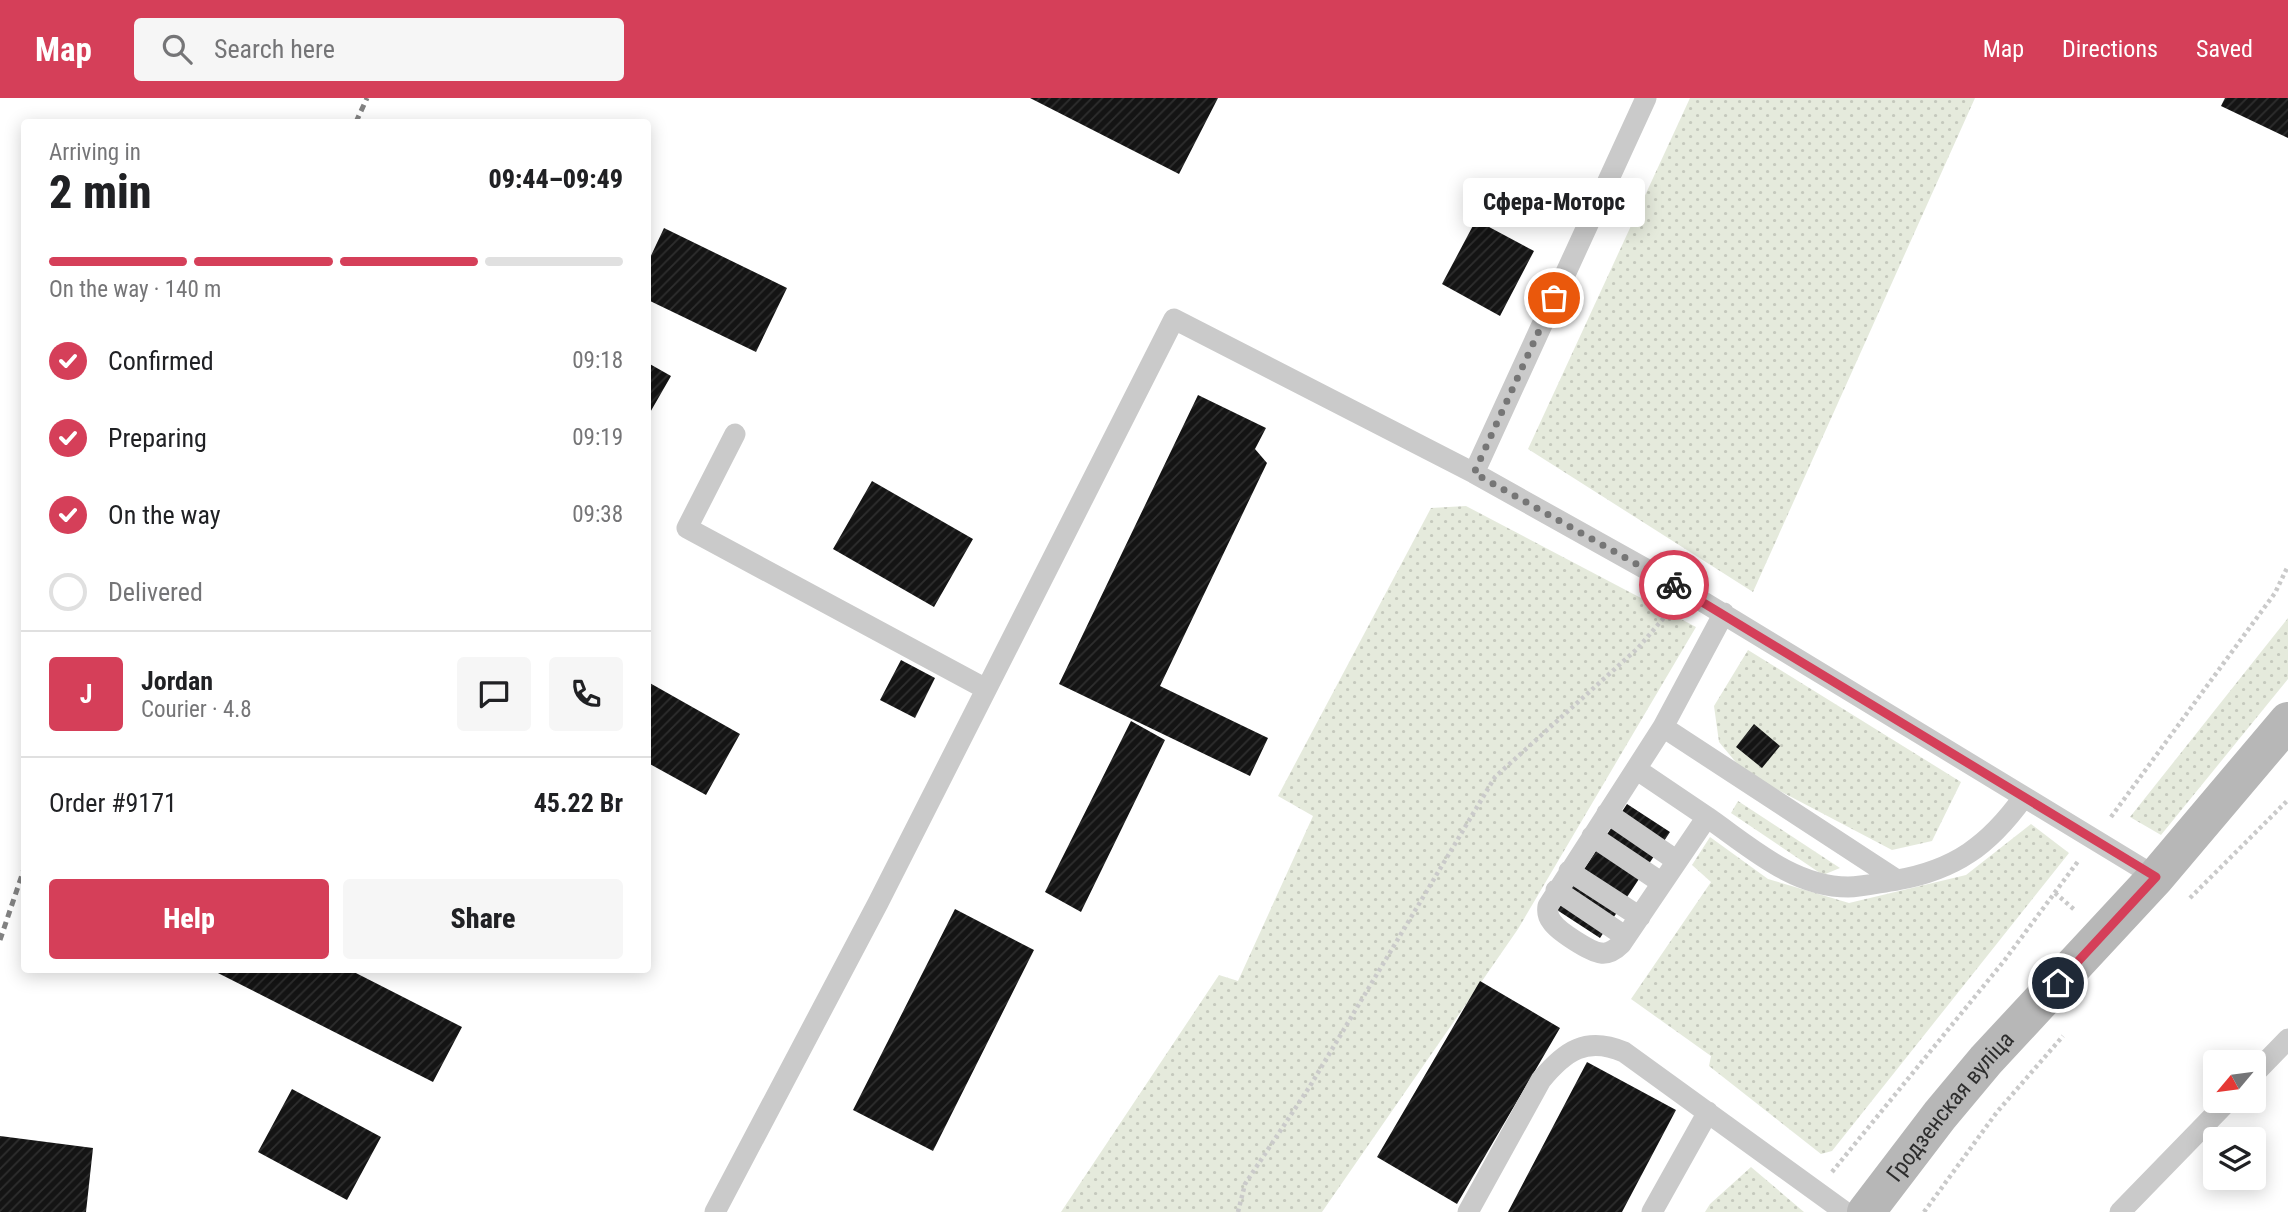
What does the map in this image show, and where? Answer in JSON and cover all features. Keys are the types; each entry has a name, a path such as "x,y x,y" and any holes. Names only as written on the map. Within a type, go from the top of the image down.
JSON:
{"main road":[{"name":"Гродзенская вуліца","path":"1866,1212 1931,1126 1986,1060 2156,877 2288,721"}],"lane":[{"path":"1474,473 1646,98"},
{"path":"715,1212 878,903 1174,319 1474,473 1724,613 2156,877"},
{"path":"735,434 687,528 986,689"},
{"path":"1707,817 1626,937 1611,952 1591,950 1552,923 1547,912 1556,890 1663,727 1724,613"},
{"path":"1663,727 1897,880"},
{"path":"1636,769 1771,862 1810,881 1849,887 1930,873 1965,857 1998,831 2023,798"},
{"path":"1607,813 1677,861"},
{"path":"1592,836 1662,883"},
{"path":"1569,871 1640,917"},
{"path":"1556,890 1626,937"},
{"path":"2266,1062 2288,1039"},
{"path":"1468,1212 1541,1080 1559,1060 1579,1048 1596,1044 1611,1046 1624,1052 1845,1212"},
{"path":"1652,1212 1708,1112"},
{"path":"2120,1212 2216,1113"}],"path":[{"path":"1816,1192 2004,961 2275,593 2288,566"},
{"path":"1238,1212 1245,1184 1310,1086 1495,777 1638,648 1687,592"},
{"path":"2185,903 2288,800"},
{"path":"1924,1212 1997,1112 2067,1031"}],"shaded area":[{"path":"1690,98 1975,98 1753,592 1528,449"},
{"path":"1466,506 1696,627 1518,929 1322,1212 1061,1212 1219,975 1238,981 1313,816 1278,796 1431,508"},
{"path":"2288,618 2288,679 2161,835 2130,817"},
{"path":"1748,650 1961,782 1932,841 1892,850 1744,772 1719,742 1714,706"},
{"path":"1738,801 1840,868 1823,875 1731,813"},
{"path":"2031,824 2069,853 1832,1151 1821,1154 1709,1066 1711,1056 1631,999 1711,882 1692,865 1710,837 1768,879 1849,903 1966,875"},
{"path":"1751,1167 1804,1212 1705,1212 1710,1204"}],"building":[{"path":"1030,98 1218,98 1179,174"},
{"path":"2225,98 2288,98 2288,138 2221,106"},
{"path":"1476,220 1534,251 1500,316 1442,284"},
{"path":"664,228 787,288 756,352 651,301 651,256"},
{"path":"651,365 671,376 651,411"},
{"path":"1198,395 1266,428 1255,449 1267,463 1160,686 1268,738 1250,776 1059,684"},
{"path":"872,481 973,539 934,607 833,549"},
{"path":"901,660 935,678 915,718 880,700"},
{"path":"651,684 740,734 706,795 651,765"},
{"path":"1131,721 1165,740 1081,912 1045,892"},
{"path":"1754,724 1780,746 1762,768 1736,747"},
{"path":"1627,804 1670,832 1600,938 1557,910"},
{"path":"955,909 1034,950 933,1151 853,1110"},
{"path":"218,973 356,973 462,1027 433,1082"},
{"path":"1480,981 1560,1028 1457,1204 1377,1157"},
{"path":"1587,1062 1676,1110 1622,1212 1508,1212"},
{"path":"292,1089 381,1137 347,1200 258,1152"},
{"path":"0,1136 93,1148 86,1212 0,1212"}],"railway":[{"path":"357,119 367,98"},
{"path":"0,940 21,878"}],"way so far":[{"path":"1554,298 1474,473 1674,585"}],"place":[{"name":"Сфера-Моторс","path":"1554,298"}],"route":[{"path":"1674,585 2156,877 2058,983"}]}
